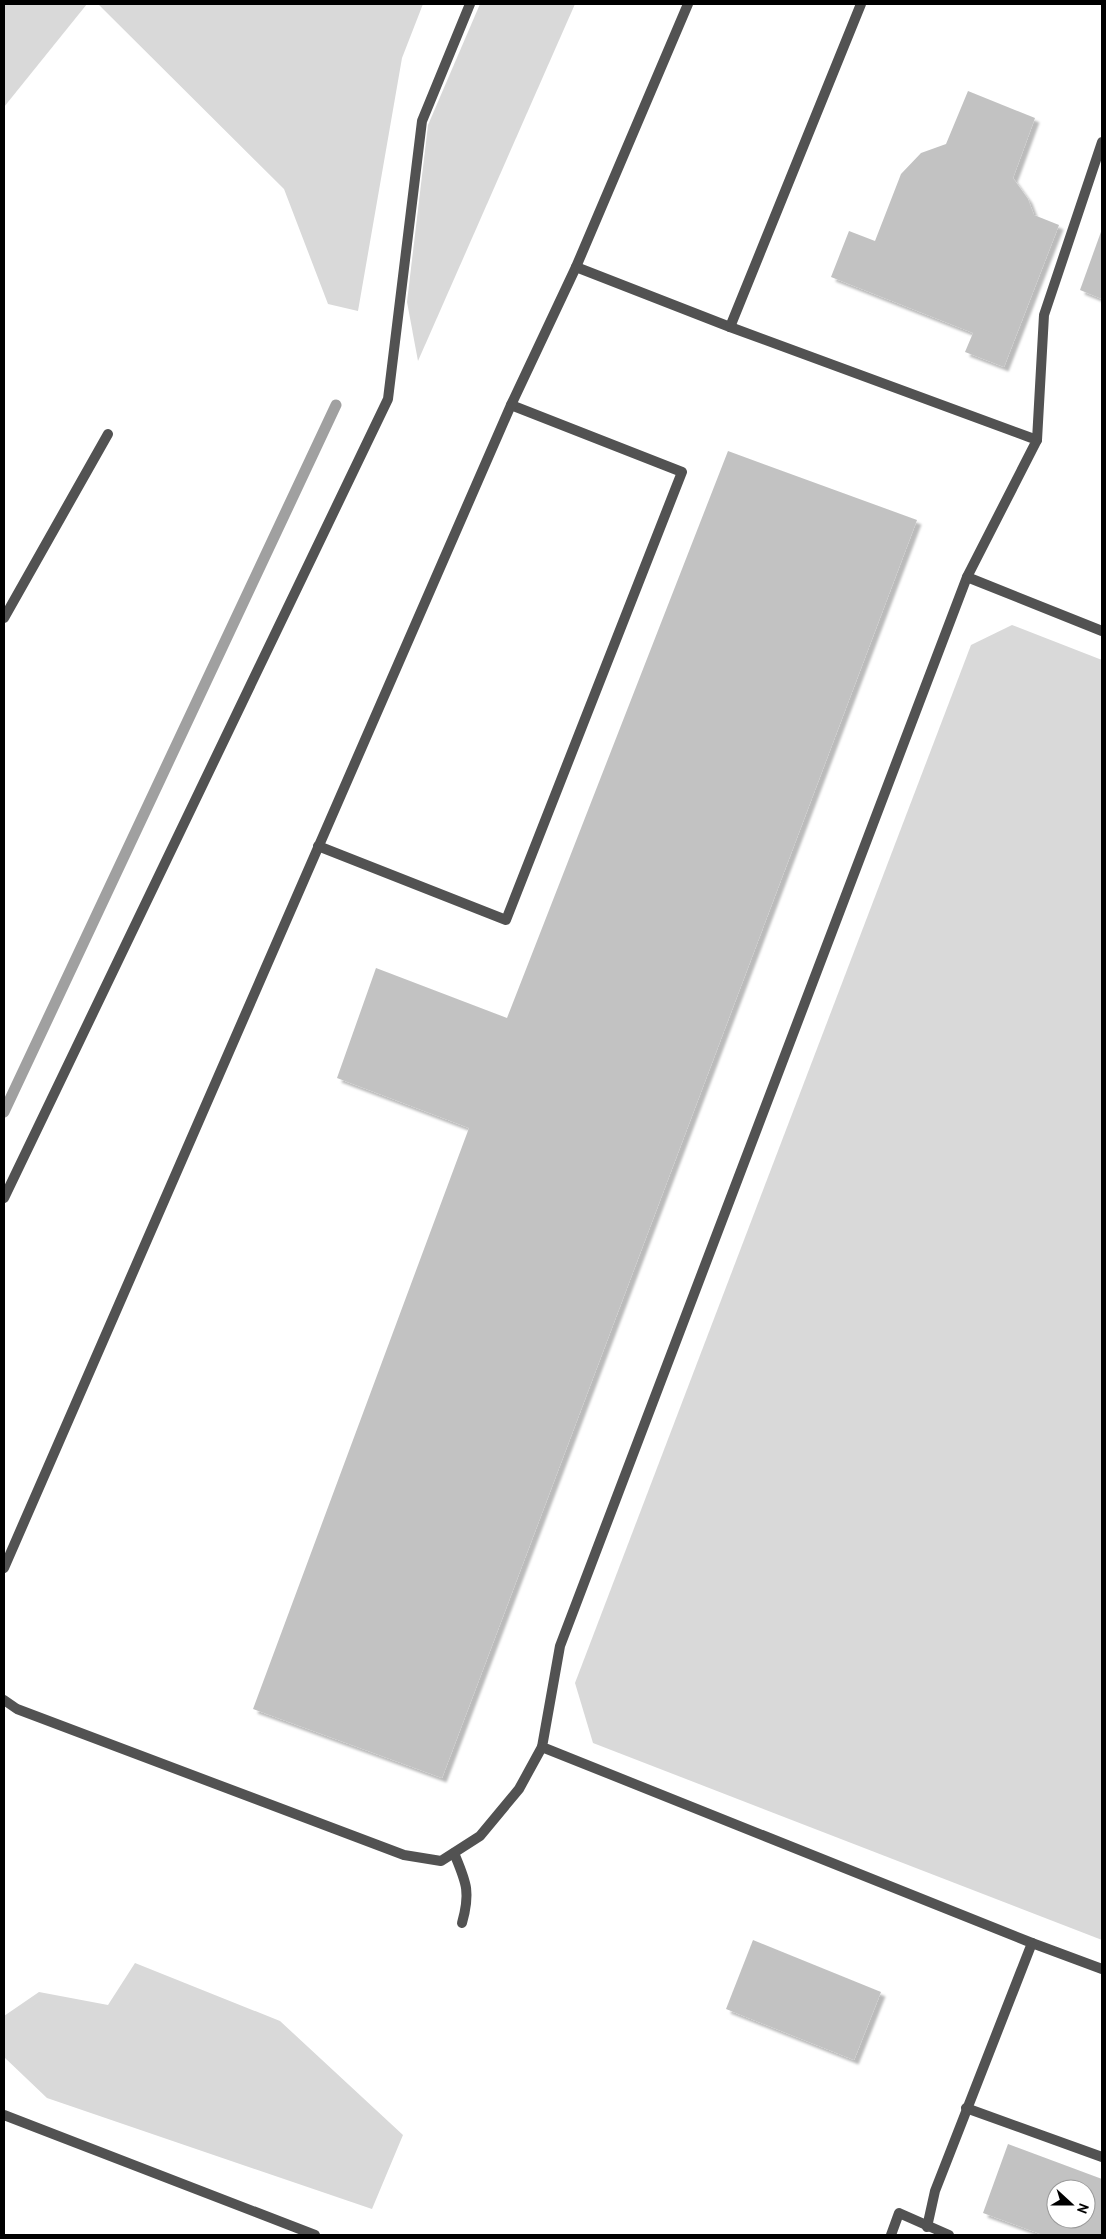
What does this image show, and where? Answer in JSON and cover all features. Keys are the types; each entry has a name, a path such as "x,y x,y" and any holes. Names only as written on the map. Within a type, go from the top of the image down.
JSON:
{"street":[{"path":"4,1198 388,399 422,121 470,4"},
{"path":"4,1568 318,846 512,405 576,267 688,4"},
{"path":"730,327 861,4"},
{"path":"4,1700 17,1709 404,1855 441,1861 480,1836 519,1789 542,1747 560,1646 966,577 1037,440 1044,315 1102,142"},
{"path":"576,267 730,327 1037,440"},
{"path":"318,846 506,920 682,472 512,405"},
{"path":"4,618 108,434"},
{"path":"966,577 1102,631"},
{"path":"542,1747 1032,1943 1102,1969"},
{"path":"454,1853 467,1887 467,1905 462,1923"},
{"path":"927,2227 935,2190 1032,1943"},
{"path":"966,2108 1102,2157"},
{"path":"4,2115 315,2235"},
{"path":"892,2235 899,2214 949,2235"}],"shaded area":[{"path":"4,4 87,4 4,107"},
{"path":"98,4 423,4 402,58 358,311 328,304 284,189"},
{"path":"480,4 575,4 418,361 407,302 428,125"},
{"path":"1012,625 1102,660 1102,1940 593,1743 575,1683 971,645"},
{"path":"135,1963 280,2021 403,2135 372,2209 47,2098 4,2057 4,2016 39,1992 108,2005"}],"building":[{"path":"968,91 1035,118 1013,178 1028,199 1034,215 1059,225 1004,367 965,352 973,333 831,277 849,231 875,241 901,174 921,153 946,144"},
{"path":"1102,229 1102,299 1080,290"},
{"path":"728,451 917,520 442,1778 253,1709 469,1128 337,1078 376,968 507,1018"},
{"path":"753,1940 881,1992 854,2060 726,2009"},
{"path":"1008,2144 1102,2179 1102,2235 1043,2235 983,2213"}],"waterway":[{"path":"4,1112 336,405"}]}
